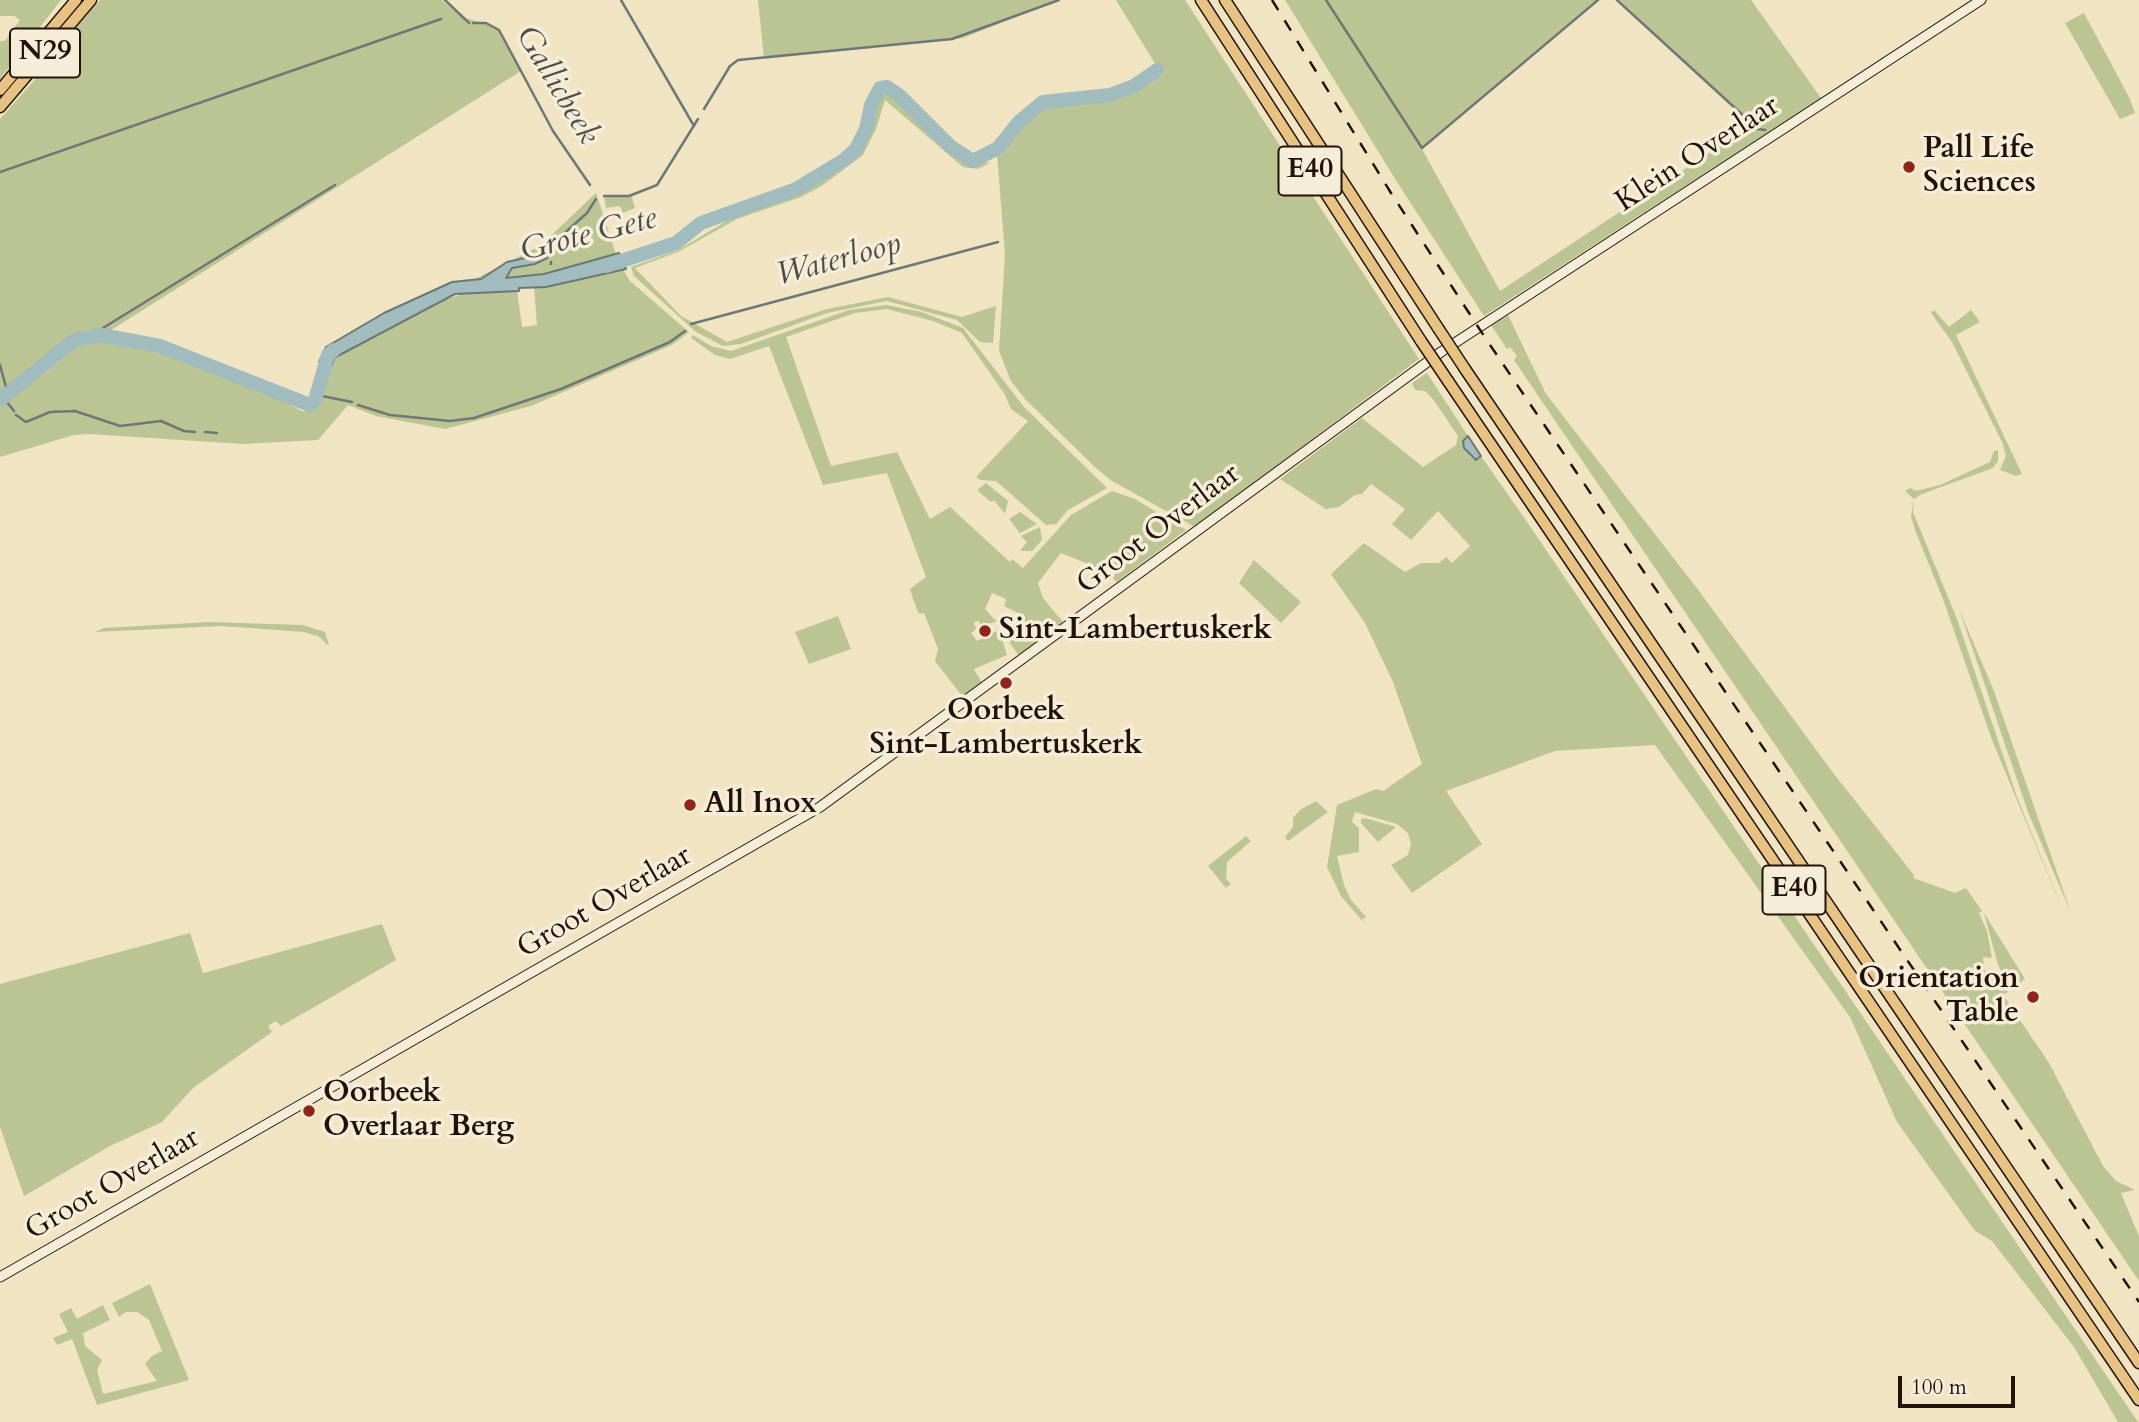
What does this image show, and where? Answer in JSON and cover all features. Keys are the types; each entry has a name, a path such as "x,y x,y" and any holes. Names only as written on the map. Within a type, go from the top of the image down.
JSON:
{"highway":[{"name":"N29","path":"0,90 76,0"},
{"name":"N29","path":"0,107 91,0"},
{"name":"E40","path":"1201,0 1421,341 2139,1400"},
{"name":"E40","path":"1225,0 1465,369 2139,1363"}],"main road":[{"name":"Klein Overlaar","path":"1441,352 1981,0"},
{"name":"Groot Overlaar","path":"0,1277 820,807 1441,352"}],"green space":[{"path":"0,0 61,0 0,79 0,41 5,41 20,20 14,16 0,16"},
{"path":"100,0 442,0 462,17 497,27 521,71 108,332 72,337 0,395 0,119 75,34 73,31"},
{"path":"758,0 1058,0 963,38 764,59"},
{"path":"1116,0 1185,0 1419,359 1195,527 1112,481 1097,469 1025,399 1011,381 999,351 1005,254 997,154 1032,115 1045,107 1112,100 1129,94 1162,75"},
{"path":"1285,0 1596,0 1421,147 1500,291 1753,124 1619,0 1751,0 1821,98 1484,316 1397,182"},
{"path":"2084,13 2135,113 2120,119 2065,23"},
{"path":"885,94 895,99 960,161 973,165 992,162 978,169 963,167 885,100 876,129 863,155 820,187 801,197 737,219 678,252 635,268 681,316 727,342 827,309 888,297 962,317 996,306 993,343 980,342 957,320 887,301 827,313 741,344 723,346 696,332 634,276 631,267 678,250 730,219 807,188 853,158 866,140 878,101"},
{"path":"596,193 616,254 532,277 473,280 540,246"},
{"path":"631,195 635,208 623,213 620,206 606,208 604,197"},
{"path":"623,269 630,281 689,332 672,345 531,406 445,429 376,416 348,405 318,440 243,444 89,434 74,435 0,457 0,407 70,349 90,340 131,344 153,350 254,386 302,411 313,411 318,405 332,356 423,306 470,292 517,290 522,327 537,325 534,287"},
{"path":"886,305 922,312 963,328 1024,407 1107,488 1068,510 1056,524 1046,525 996,481 980,480 976,477 1028,421 1011,409 1004,393 962,333 933,321 887,309 855,313 786,337 831,466 897,452 930,519 950,507 1010,562 1012,559 1023,568 1071,515 1112,491 1135,499 1186,530 1117,582 1105,571 1061,553 1038,583 1043,598 1063,622 1019,656 1010,643 1009,631 1020,628 1020,614 1004,606 1006,599 992,593 985,609 997,622 980,625 979,621 974,622 976,629 971,633 977,641 999,630 1007,655 974,669 982,683 962,696 935,661 938,649 924,613 919,614 913,599 910,589 926,577 887,473 823,485 769,346 730,359 715,355 691,338 693,335 711,346 731,351 849,310"},
{"path":"1934,310 1949,327 1971,310 1980,322 1956,335 2022,474 2016,476 2000,470 2006,456 2003,444 1952,342 1931,313"},
{"path":"1508,315 1546,394 1696,587 1834,774 1914,875 1913,878 1955,893 1966,888 1982,911 1979,913 1987,931 1992,958 1983,957 1984,969 1991,979 1998,975 2008,992 2003,995 2049,1063 2103,1166 2116,1181 2135,1190 2121,1193 2139,1236 2139,1281 1514,360 1517,356 1510,347 1507,349 1491,325"},
{"path":"1427,373 1468,436 1463,441 1464,448 1473,459 1481,456 1523,516 2138,1422 2118,1422 2074,1347 1992,1241 1975,1231 1897,1122 1850,1017 1655,745 1555,751 1446,791 1482,844 1412,893 1391,865 1408,855 1411,844 1408,833 1397,824 1355,812 1352,822 1359,828 1359,852 1337,856 1344,885 1351,900 1366,917 1362,919 1366,925 1341,896 1327,867 1337,805 1376,789 1383,791 1422,764 1393,682 1365,623 1331,574 1364,543 1405,572 1421,563 1439,563 1446,557 1452,563 1470,546 1438,511 1411,540 1392,524 1405,509 1371,484 1362,494 1355,495 1339,507 1326,509 1280,479 1362,418 1423,467 1456,445 1458,436 1433,399 1425,391 1415,390 1412,383"},
{"path":"1998,450 1998,461 1993,468 1914,499 1905,491 1910,488 1916,491 1940,485 1990,462 1994,451"},
{"path":"986,483 1008,501 1005,514 994,500 991,502 977,490"},
{"path":"1914,499 1913,512 1957,619 2017,797 2067,921 1992,740 1943,599 1915,530 1911,516"},
{"path":"1020,512 1037,524 1020,533 1009,519"},
{"path":"1040,527 1042,540 1032,551 1020,551 1027,542 1021,536"},
{"path":"1254,560 1301,602 1281,623 1239,583"},
{"path":"1959,609 1994,691 2071,913 2028,812"},
{"path":"838,616 851,649 809,664 795,632"},
{"path":"209,622 303,625 325,632 329,646 318,636 304,632 222,626 95,632 104,628"},
{"path":"1316,801 1328,812 1288,841 1285,837 1293,827 1293,818 1300,810"},
{"path":"1361,819 1396,827 1378,842 1361,823"},
{"path":"1246,836 1251,841 1227,862 1226,879 1231,884 1226,888 1208,866"},
{"path":"1984,913 2025,979 2011,990 1998,965"},
{"path":"382,924 396,960 281,1026 276,1021 268,1026 272,1032 193,1088 162,1122 110,1146 24,1196 0,1127 0,984 190,933 203,973"},
{"path":"150,1284 189,1380 97,1405 72,1339 57,1345 53,1338 68,1332 59,1314 71,1308 77,1319 103,1305 110,1320 83,1333 85,1346 102,1360 97,1370 103,1394 157,1381 145,1364 152,1356 162,1351 149,1320 137,1312 126,1312 119,1317 112,1303"}],"water":[{"path":"551,244 555,246 547,258 535,264 512,268 506,278 544,274 619,253 626,269 546,287 519,288 519,291 455,294 334,358 332,365 319,362 326,347 384,313 452,282 481,279 507,262 538,255"},
{"path":"1468,436 1481,456 1476,460 1464,448 1463,441"}],"waterway":[{"name":"Gallicbeek","path":"445,0 469,23"},
{"path":"621,0 694,126"},
{"path":"704,109 730,66 738,60 952,39 1059,0"},
{"path":"1326,0 1422,148 1598,0"},
{"path":"1617,0 1758,129 1765,130"},
{"path":"0,172 441,19"},
{"name":"Gallicbeek","path":"473,23 486,23 499,30 553,131 590,185"},
{"name":"Grote Gete","path":"606,266 676,243 701,223 796,189 844,160 856,149 866,129 871,105 880,88 887,87 899,95 950,146 973,161 998,148 1019,122 1043,102 1110,95 1134,86 1157,70"},
{"path":"604,196 629,196 657,185 698,119"},
{"path":"101,335 103,328 335,185"},
{"name":"Gallicbeek","path":"550,246 587,213 596,199"},
{"name":"Waterloop","path":"691,324 998,242"},
{"path":"358,405 390,415 450,421 474,418 561,389 670,342 685,331"},
{"name":"Grote Gete","path":"0,400 74,340 101,335 160,346 310,405 315,400 328,355 334,350"},
{"path":"0,365 8,394"},
{"path":"317,395 352,402"},
{"path":"3,397 14,411"},
{"path":"16,415 26,422 50,412 75,411 120,426 161,421 184,431 195,432"},
{"path":"205,432 217,433"}],"railway":[{"path":"1272,0 1391,193 1486,339 2139,1302"}],"place":[{"name":"Pall Life Sciences","path":"1909,167"},
{"name":"Sint-Lambertuskerk","path":"985,631"},
{"name":"Oorbeek Sint-Lambertuskerk","path":"1006,683"},
{"name":"All Inox","path":"690,805"},
{"name":"Orientation Table","path":"2033,997"},
{"name":"Oorbeek Overlaar Berg","path":"309,1111"}]}
